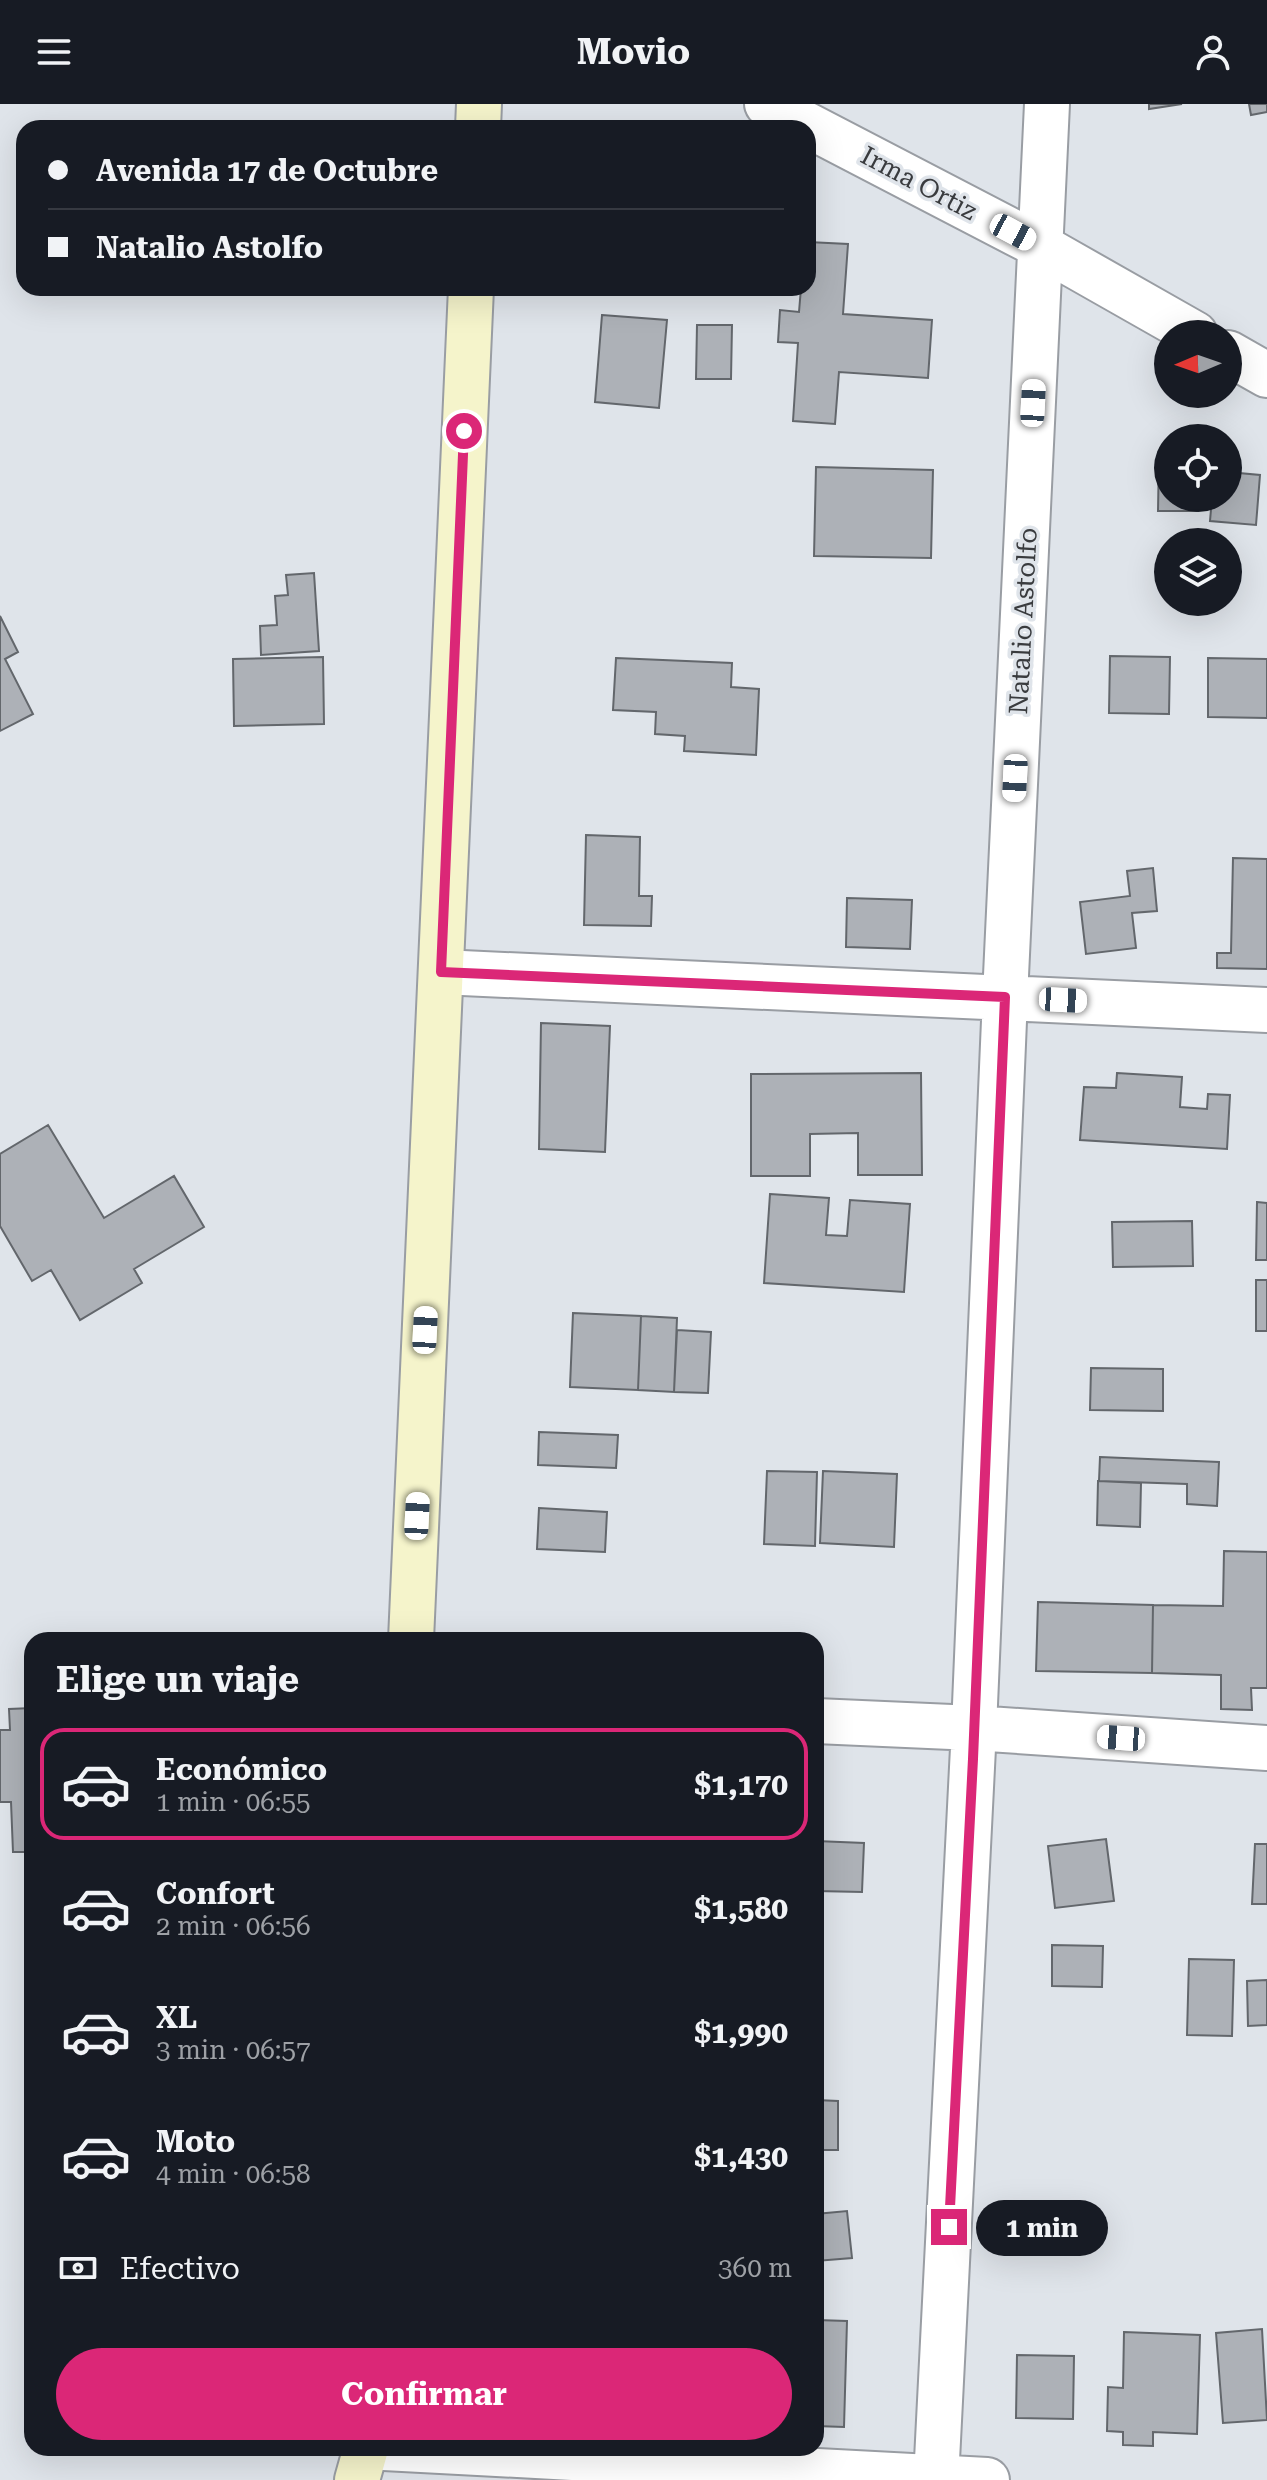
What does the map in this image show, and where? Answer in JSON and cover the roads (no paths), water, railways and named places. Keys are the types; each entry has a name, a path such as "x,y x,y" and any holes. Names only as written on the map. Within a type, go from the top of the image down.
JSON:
{"main road":[{"path":"411,1632 471,296"},
{"path":"357,2480 364,2456"}],"street":[{"name":"Irma Ortiz","path":"767,104 798,120"},
{"name":"Natalio Astolfo","path":"936,2478 974,1728 1047,104"},
{"name":"Irma Ortiz","path":"816,129 1040,246 1170,320"},
{"path":"1242,361 1267,375"},
{"path":"441,972 1267,1010"},
{"path":"824,1721 1267,1748"},
{"path":"531,2456 987,2480"}]}
